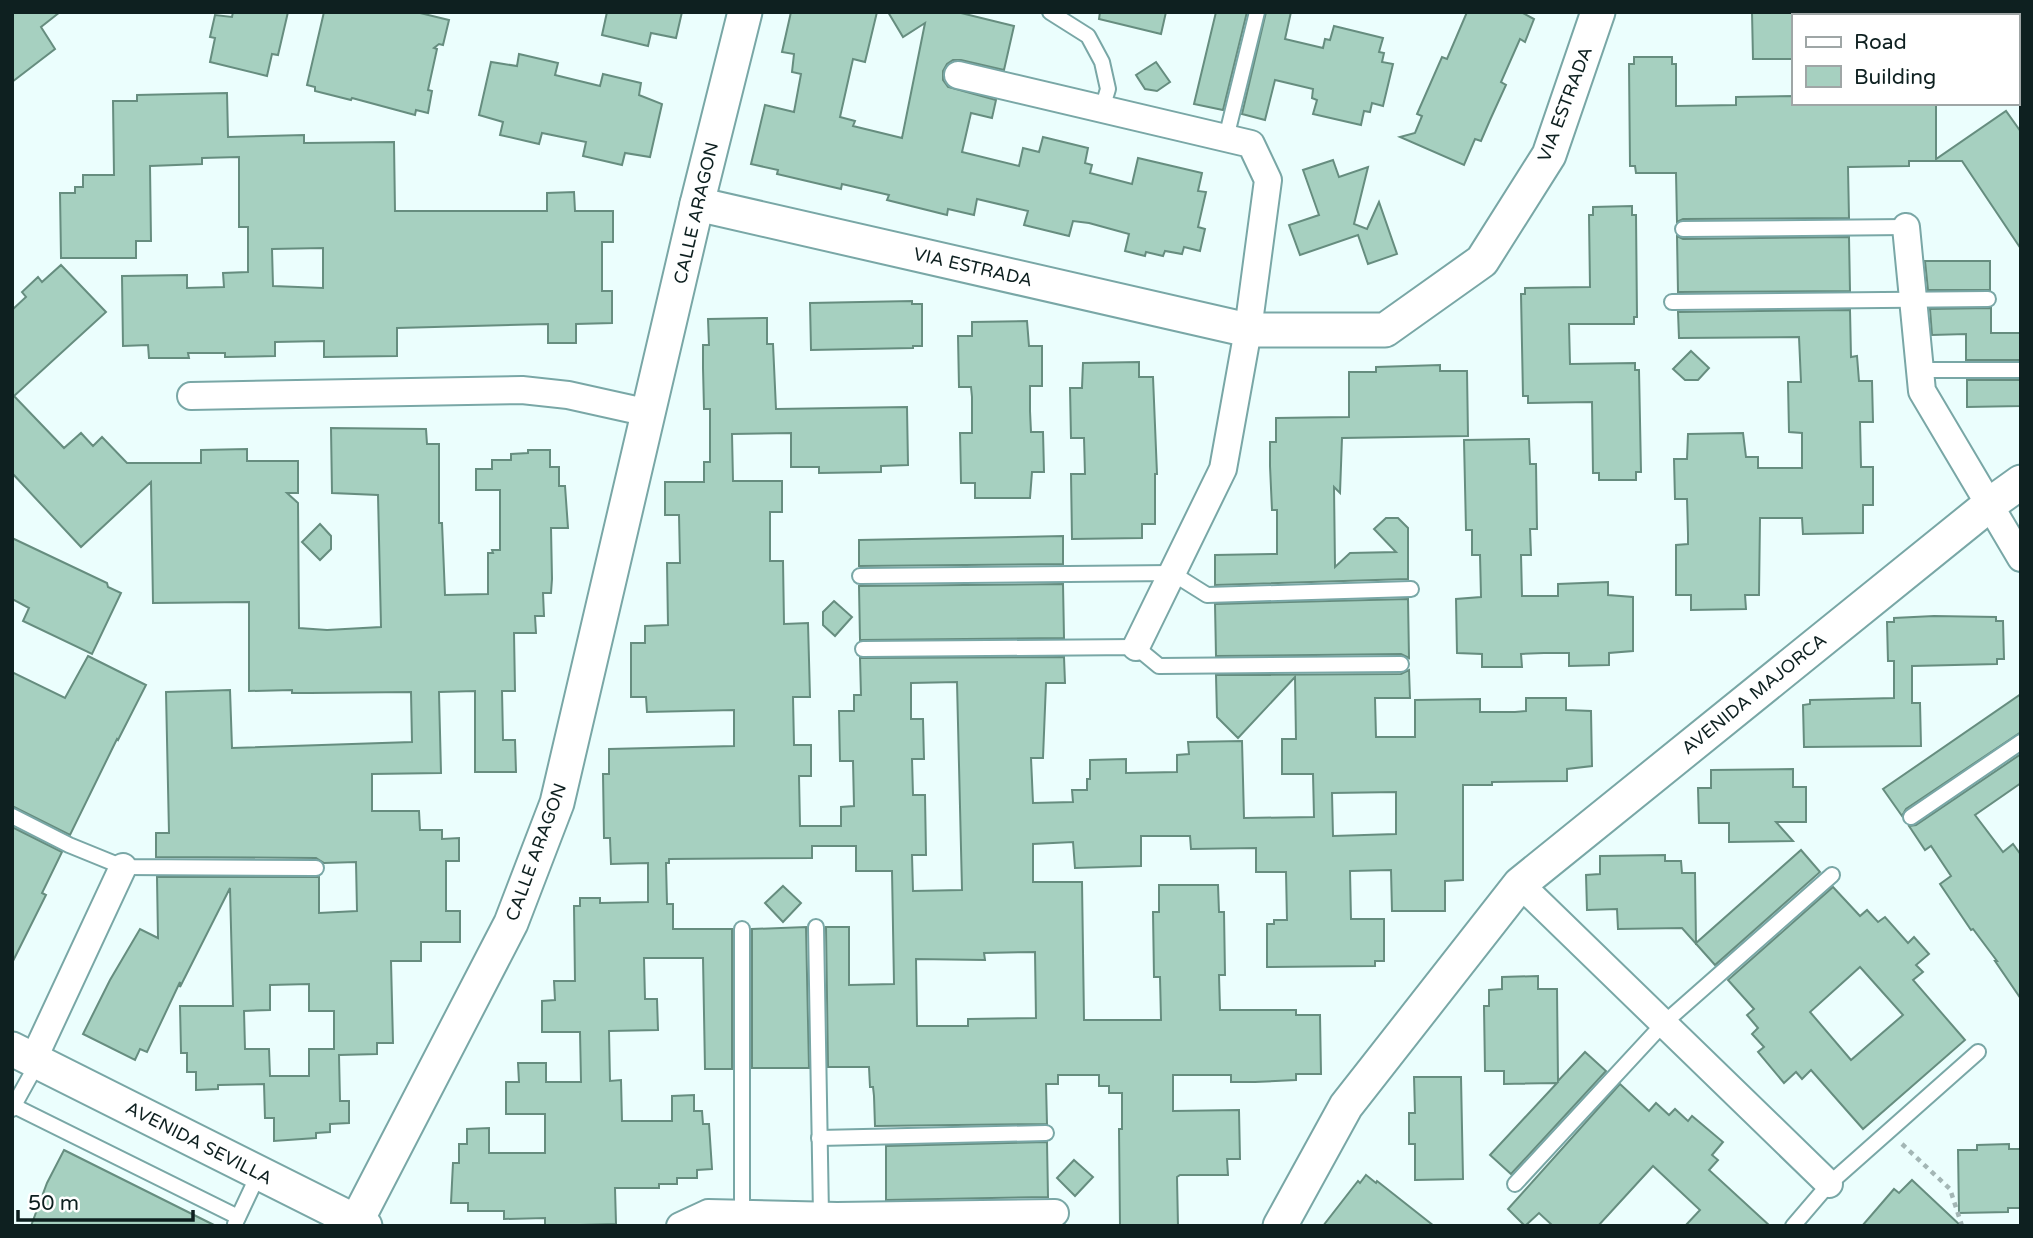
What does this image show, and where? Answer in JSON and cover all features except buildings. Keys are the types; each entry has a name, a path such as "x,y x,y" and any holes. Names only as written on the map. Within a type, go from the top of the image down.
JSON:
{"street":[{"name":"CALLE ARAGON","path":"358,1225 511,923 557,803 697,204 745,12"},
{"name":"VIA ESTRADA","path":"697,204 1248,330 1385,330 1482,261 1549,155 1598,12"},
{"path":"958,75 1251,144 1268,180 1248,330 1223,468 1136,647"},
{"path":"1906,227 1922,391 2021,558"},
{"path":"191,396 522,390 568,395 649,414"},
{"name":"AVENIDA MAJORCA","path":"1280,1226 1346,1106 1520,884 2021,482"},
{"path":"28,1057 123,867"},
{"path":"1520,884 1829,1184"},
{"name":"AVENIDA SEVILLA","path":"28,1057 358,1225"},
{"path":"680,1226 708,1213 1055,1213"}],"lane":[{"path":"1050,12 1088,36 1102,62 1108,89 1102,109"},
{"path":"1226,138 1257,12"},
{"path":"1683,229 1906,227"},
{"path":"1672,302 1988,299"},
{"path":"1920,370 2021,370"},
{"path":"860,576 1172,573 1207,595 1411,589"},
{"path":"863,649 1136,647 1159,666 1401,664"},
{"path":"1911,817 2021,742"},
{"path":"12,816 69,845 123,867 316,868"},
{"path":"1515,1184 1664,1023 1832,875"},
{"path":"816,927 821,1215"},
{"path":"742,929 742,1214"},
{"path":"1793,1226 1829,1184 1978,1052"},
{"path":"28,1057 13,1108 236,1221 259,1173"},
{"path":"819,1138 1046,1133"}],"path":[{"path":"1888,1131 1950,1189 1962,1226"}]}
